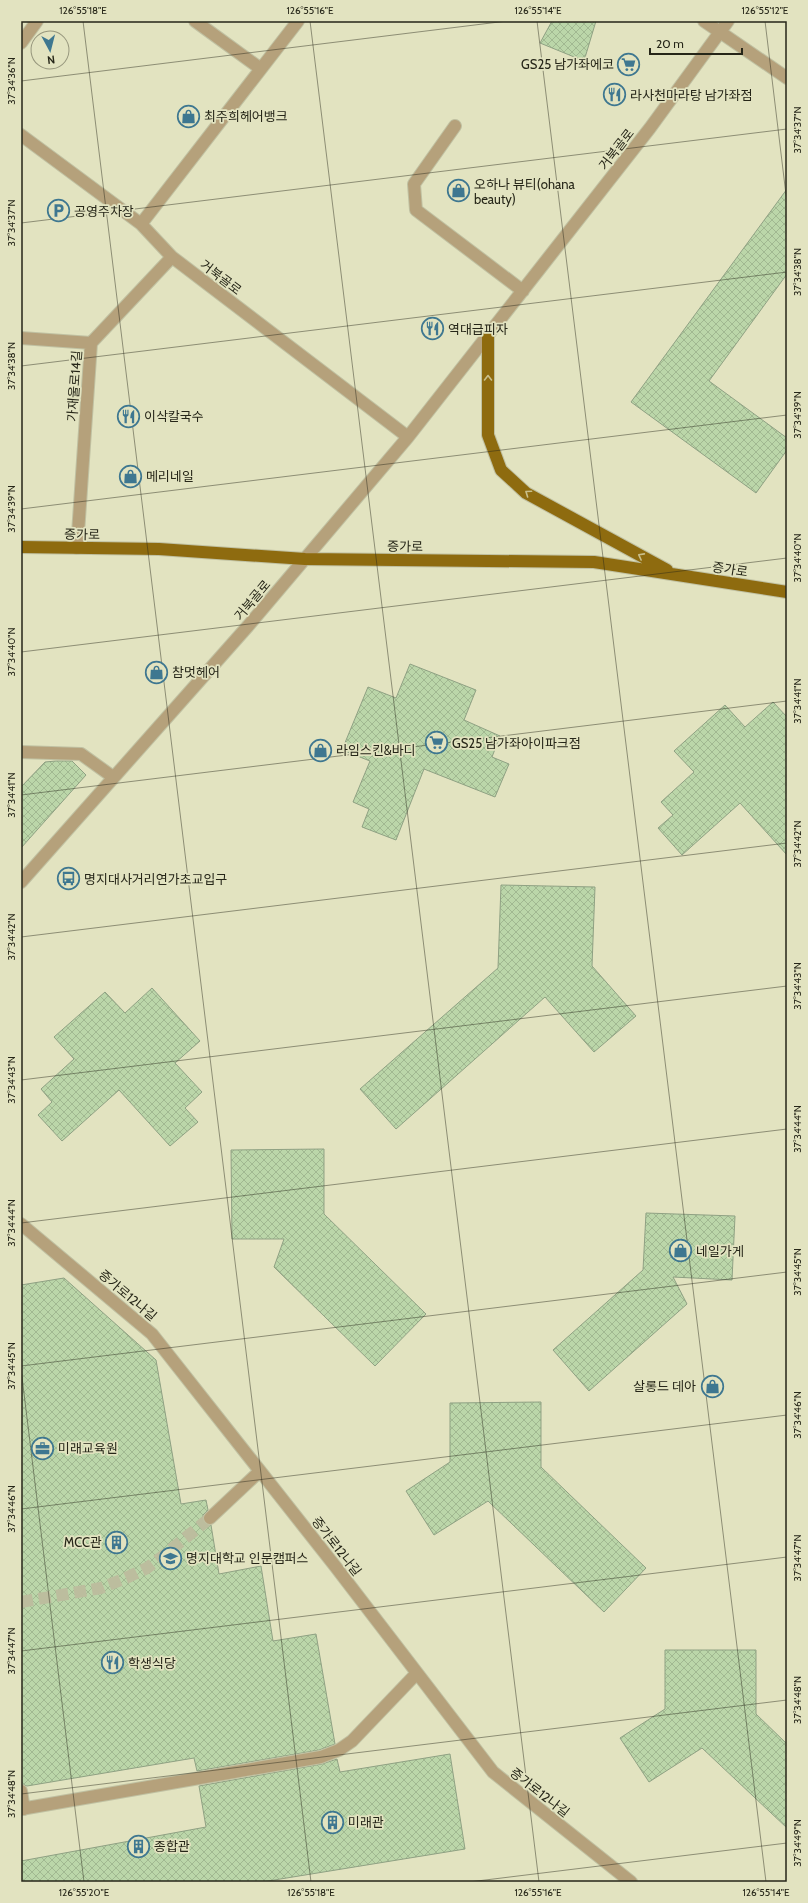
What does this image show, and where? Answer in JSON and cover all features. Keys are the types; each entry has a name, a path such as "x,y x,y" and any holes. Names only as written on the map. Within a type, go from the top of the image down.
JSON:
{"main road":[{"path":"488,336 488,435 501,470 526,493 676,575"},
{"name":"증가로","path":"21,547 158,549 305,559 594,562 787,592"}],"street":[{"path":"21,43 37,21"},
{"path":"195,21 261,69"},
{"path":"141,224 298,21"},
{"path":"704,21 787,78"},
{"name":"거북골로","path":"21,882 248,626 408,437 650,128 728,21"},
{"path":"455,126 414,184 416,210 522,291"},
{"name":"거북골로","path":"21,135 141,224 172,257 408,437"},
{"name":"가재울로14길","path":"77,548 91,343 172,257"},
{"path":"21,338 91,343"},
{"path":"21,752 81,754 113,777"},
{"name":"증가로12나길","path":"21,1224 152,1334 493,1772 632,1882"},
{"path":"210,1518 260,1471"},
{"path":"21,1791 22,1809 321,1757 339,1750 352,1741 417,1673"}],"building":[{"path":"552,21 596,21 584,61 540,43"},
{"path":"787,189 787,274 709,381 787,438 787,450 756,493 631,402"},
{"path":"410,664 476,690 464,720 500,736 492,757 509,764 495,797 424,769 396,840 362,827 369,809 353,802 370,761 342,750 368,687 396,698"},
{"path":"773,702 787,717 787,855 740,803 682,855 658,828 673,815 661,802 694,772 674,751 725,705 745,727"},
{"path":"72,761 86,775 21,848 21,787 45,762"},
{"path":"501,885 595,887 592,966 636,1016 594,1052 545,997 396,1129 360,1089 498,968"},
{"path":"152,988 200,1041 175,1063 202,1092 185,1108 198,1122 170,1146 119,1090 62,1141 38,1115 52,1102 41,1089 74,1059 54,1037 105,992 125,1013"},
{"path":"324,1149 324,1214 426,1314 375,1366 274,1267 284,1239 232,1239 231,1150"},
{"path":"646,1213 735,1216 732,1280 673,1277 687,1304 589,1391 553,1350 643,1270"},
{"name":"MCC관","path":"64,1278 156,1360 181,1504 206,1500 208,1510 203,1515 203,1519 205,1523 211,1525 219,1574 261,1566 273,1641 316,1634 335,1744 319,1750 197,1771 194,1758 27,1786 21,1784 21,1285"},
{"path":"541,1402 541,1467 646,1568 604,1612 488,1501 434,1535 406,1491 450,1462 450,1403"},
{"path":"665,1650 756,1650 756,1714 787,1744 787,1828 702,1748 649,1782 620,1738 665,1709"},
{"name":"미래관","path":"450,1754 465,1849 262,1882 21,1882 21,1861 206,1827 199,1786 322,1764 337,1759 340,1772"}],"tunnel":[{"path":"21,1602 101,1588 126,1578 147,1568 210,1518"}],"place":[{"name":"GS25 남가좌에코","path":"629,64"},
{"name":"라사천마라탕 남가좌점","path":"615,95"},
{"name":"최주희헤어뱅크","path":"188,116"},
{"name":"오하나 뷰티(ohana beauty)","path":"458,191"},
{"name":"공영주차장","path":"59,211"},
{"name":"역대급피자","path":"432,329"},
{"name":"이삭칼국수","path":"128,416"},
{"name":"메리네일","path":"130,476"},
{"name":"참멋헤어","path":"156,672"},
{"name":"GS25 남가좌아이파크점","path":"436,743"},
{"name":"라임스킨&바디","path":"321,750"},
{"name":"명지대사거리연가초교입구","path":"68,879"},
{"name":"네일가게","path":"680,1251"},
{"name":"살롱드 데아","path":"712,1386"},
{"name":"미래교육원","path":"42,1448"},
{"name":"MCC관","path":"117,1542"},
{"name":"명지대학교 인문캠퍼스","path":"170,1558"},
{"name":"학생식당","path":"113,1663"},
{"name":"미래관","path":"333,1822"},
{"name":"종합관","path":"139,1846"}]}
